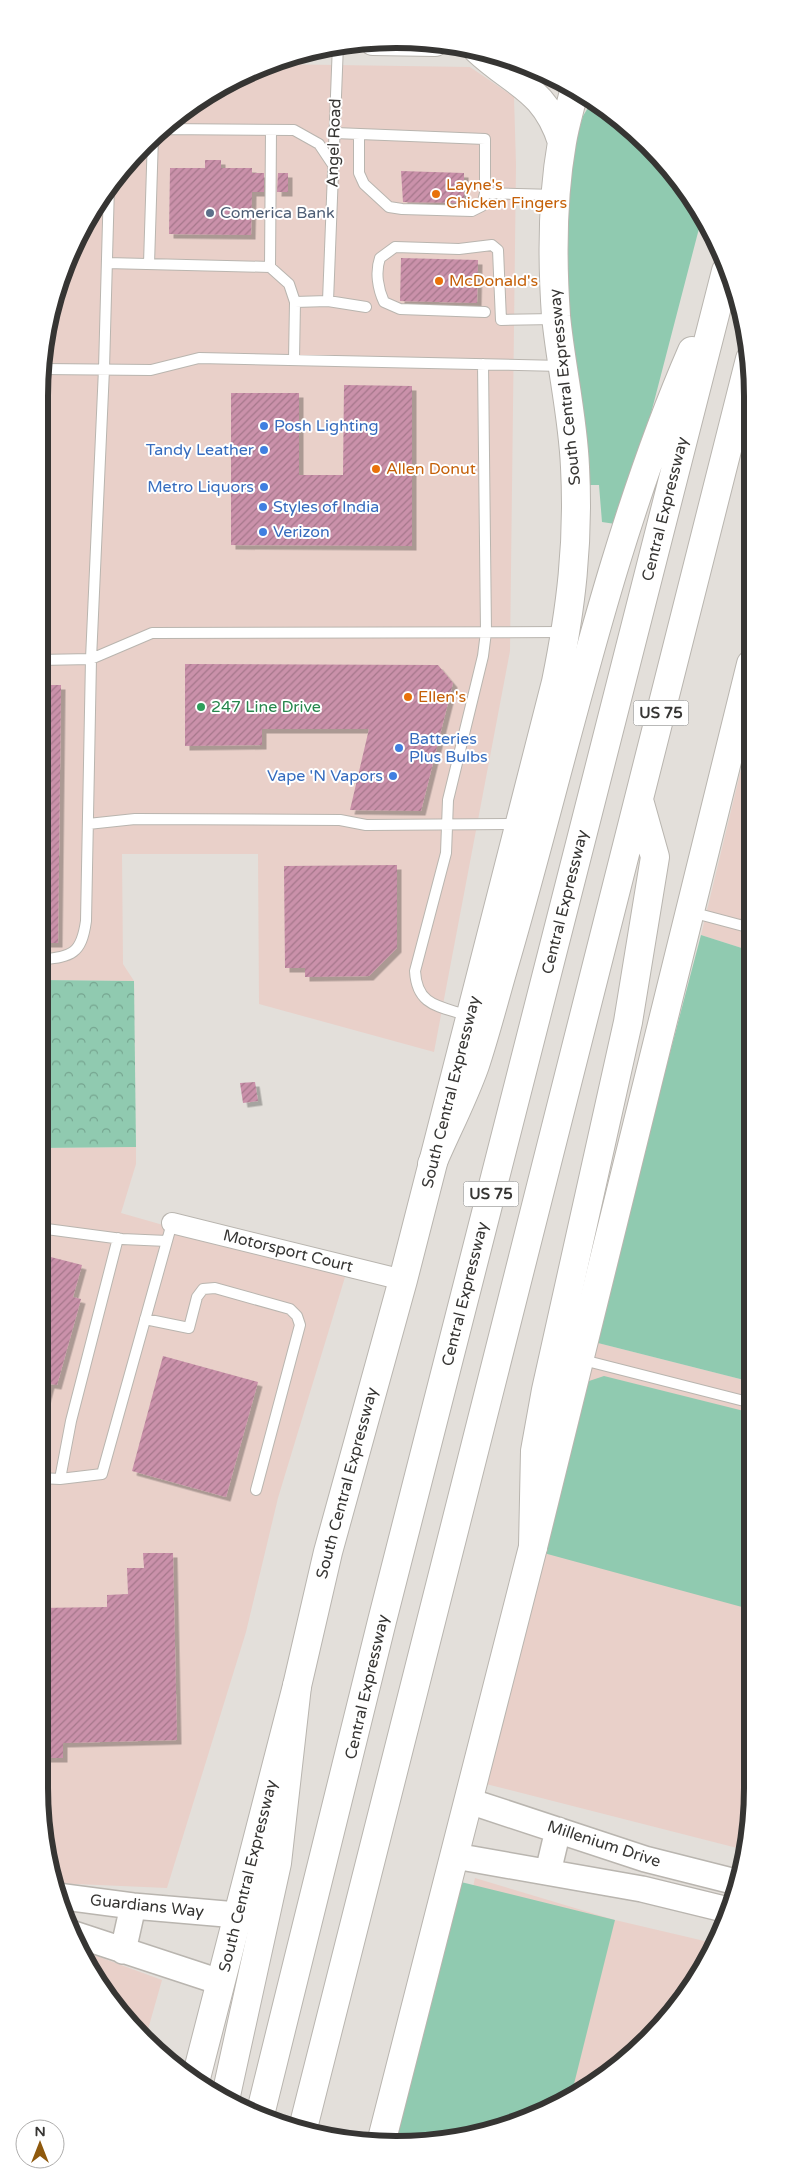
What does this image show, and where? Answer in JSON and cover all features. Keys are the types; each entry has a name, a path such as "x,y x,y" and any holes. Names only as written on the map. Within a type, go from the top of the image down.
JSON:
{"main road":[{"path":"488,60 499,70 531,90 555,121 562,142"},
{"name":"South Central Expressway","path":"197,2074 297,1686 328,1552 403,1280 556,682 566,632 574,576 576,526 575,466 554,285 556,195 562,142 576,98"},
{"path":"432,1164 474,1066 520,912 583,676 665,413 724,278"},
{"name":"Central Expressway","path":"261,2109 382,1621 724,279"},
{"name":"US 75","path":"304,2124 744,383"},
{"path":"383,2136 533,1547 578,1358 744,692"},
{"path":"533,1547 537,1442 628,1022 655,857 639,798"},
{"path":"227,2093 278,1863 297,1686"}],"street":[{"name":"Motorsport Court","path":"170,1232 403,1280"},
{"name":"Millenium Drive","path":"469,1801 645,1859 732,1881"},
{"path":"548,1872 558,1830"},
{"name":"Millenium Drive","path":"455,1856 642,1889 723,1909"},
{"name":"Guardians Way","path":"65,1897 133,1906 237,1915"},
{"path":"123,1951 133,1906"},
{"path":"81,1937 220,1982"}],"lane":[{"name":"Angel Road","path":"328,301 338,52"},
{"path":"173,128 294,130 308,136 319,144 334,165"},
{"path":"270,267 271,130"},
{"path":"335,133 485,139 485,192 482,206 472,211 402,209 389,206 364,184 359,173 359,134"},
{"path":"149,264 153,147"},
{"path":"485,192 556,195"},
{"path":"48,959 61,957 75,951 83,941 86,921 90,659 104,369 108,199"},
{"path":"485,312 400,309 384,302 379,285 378,265 380,258 395,247 459,249 492,245 498,250 499,256 501,320 557,319"},
{"path":"106,263 270,267 288,284 295,302 294,360"},
{"path":"295,302 328,301 366,307"},
{"path":"48,369 151,370 199,358 563,366"},
{"path":"470,1016 428,1001 420,995 416,984 415,971 446,853 448,800 483,656 486,632 483,364"},
{"path":"48,660 90,659 152,633 566,632"},
{"path":"88,824 134,819 340,820 366,825 446,826 519,824"},
{"path":"690,912 744,927"},
{"path":"48,1229 118,1238 170,1232 102,1474 60,1479 48,1478"},
{"path":"60,1479 71,1422 118,1238"},
{"path":"145,1318 189,1328 197,1297 203,1289 215,1288 290,1309 297,1316 300,1325 256,1490"},
{"path":"578,1358 744,1400"}],"shaded area":[{"path":"289,64 470,67 514,97 516,165 510,651 434,1052 259,1004 258,854 122,854 123,964 134,981 48,980 48,373 54,328 66,284 83,242 94,222 106,202 134,166 166,134 202,106 242,83"},
{"path":"744,757 744,949 701,935"},
{"path":"136,1147 136,1164 121,1213 345,1277 278,1498 246,1632 167,1888 61,1883 50,1833 48,1811 48,1148"},
{"path":"594,1342 744,1380 744,1811 739,1849 486,1784"},
{"path":"475,1878 615,1920 709,1942 686,1982 658,2018 626,2050 590,2078 550,2101 508,2118 464,2130 416,2136"},
{"path":"89,1953 162,1980 147,2031 134,2018 106,1982"}],"green space":[{"path":"589,106 626,134 658,166 686,202 700,225 622,525 602,522 599,485 587,485 575,391 564,235 570,160 583,116"},
{"path":"701,935 744,949 744,1380 594,1342"},
{"path":"48,980 134,981 136,1147 48,1148"},
{"path":"604,1376 744,1411 744,1608 540,1552 582,1387 589,1381"},
{"path":"461,1882 615,1920 573,2088 529,2110 486,2125 441,2134 394,2136"}],"building":[{"name":"Comerica Bank","path":"205,160 221,160 221,168 252,168 252,173 264,173 264,192 252,192 251,235 169,234 170,168 205,168"},
{"name":"Layne's Chicken Fingers","path":"401,171 464,173 464,203 403,202"},
{"path":"278,173 288,173 288,192 277,192"},
{"name":"McDonald's","path":"401,258 478,260 477,303 400,301"},
{"path":"344,385 412,386 412,546 231,545 231,393 299,393 299,475 343,475"},
{"path":"185,664 438,665 453,683 421,811 350,810 369,729 262,729 262,745 185,746"},
{"path":"48,685 61,685 58,943 48,943"},
{"path":"397,865 397,948 369,976 305,977 305,968 285,968 284,866"},
{"path":"255,1082 258,1101 243,1103 240,1083"},
{"path":"48,1256 82,1265 73,1297 81,1299 57,1385 50,1384 48,1391"},
{"path":"163,1356 258,1382 226,1497 132,1471"},
{"path":"143,1553 173,1553 177,1740 63,1743 63,1758 48,1758 48,1608 107,1607 107,1595 128,1594 127,1568 144,1568"}],"place":[{"name":"Layne's Chicken Fingers","path":"436,194"},
{"name":"Comerica Bank","path":"210,213"},
{"name":"McDonald's","path":"439,281"},
{"name":"Posh Lighting","path":"264,426"},
{"name":"Tandy Leather","path":"264,450"},
{"name":"Allen Donut","path":"376,469"},
{"name":"Metro Liquors","path":"264,487"},
{"name":"Styles of India","path":"263,507"},
{"name":"Verizon","path":"263,532"},
{"name":"Ellen's","path":"408,697"},
{"name":"247 Line Drive","path":"201,707"},
{"name":"Batteries Plus Bulbs","path":"399,748"},
{"name":"Vape 'N Vapors","path":"393,776"}]}
